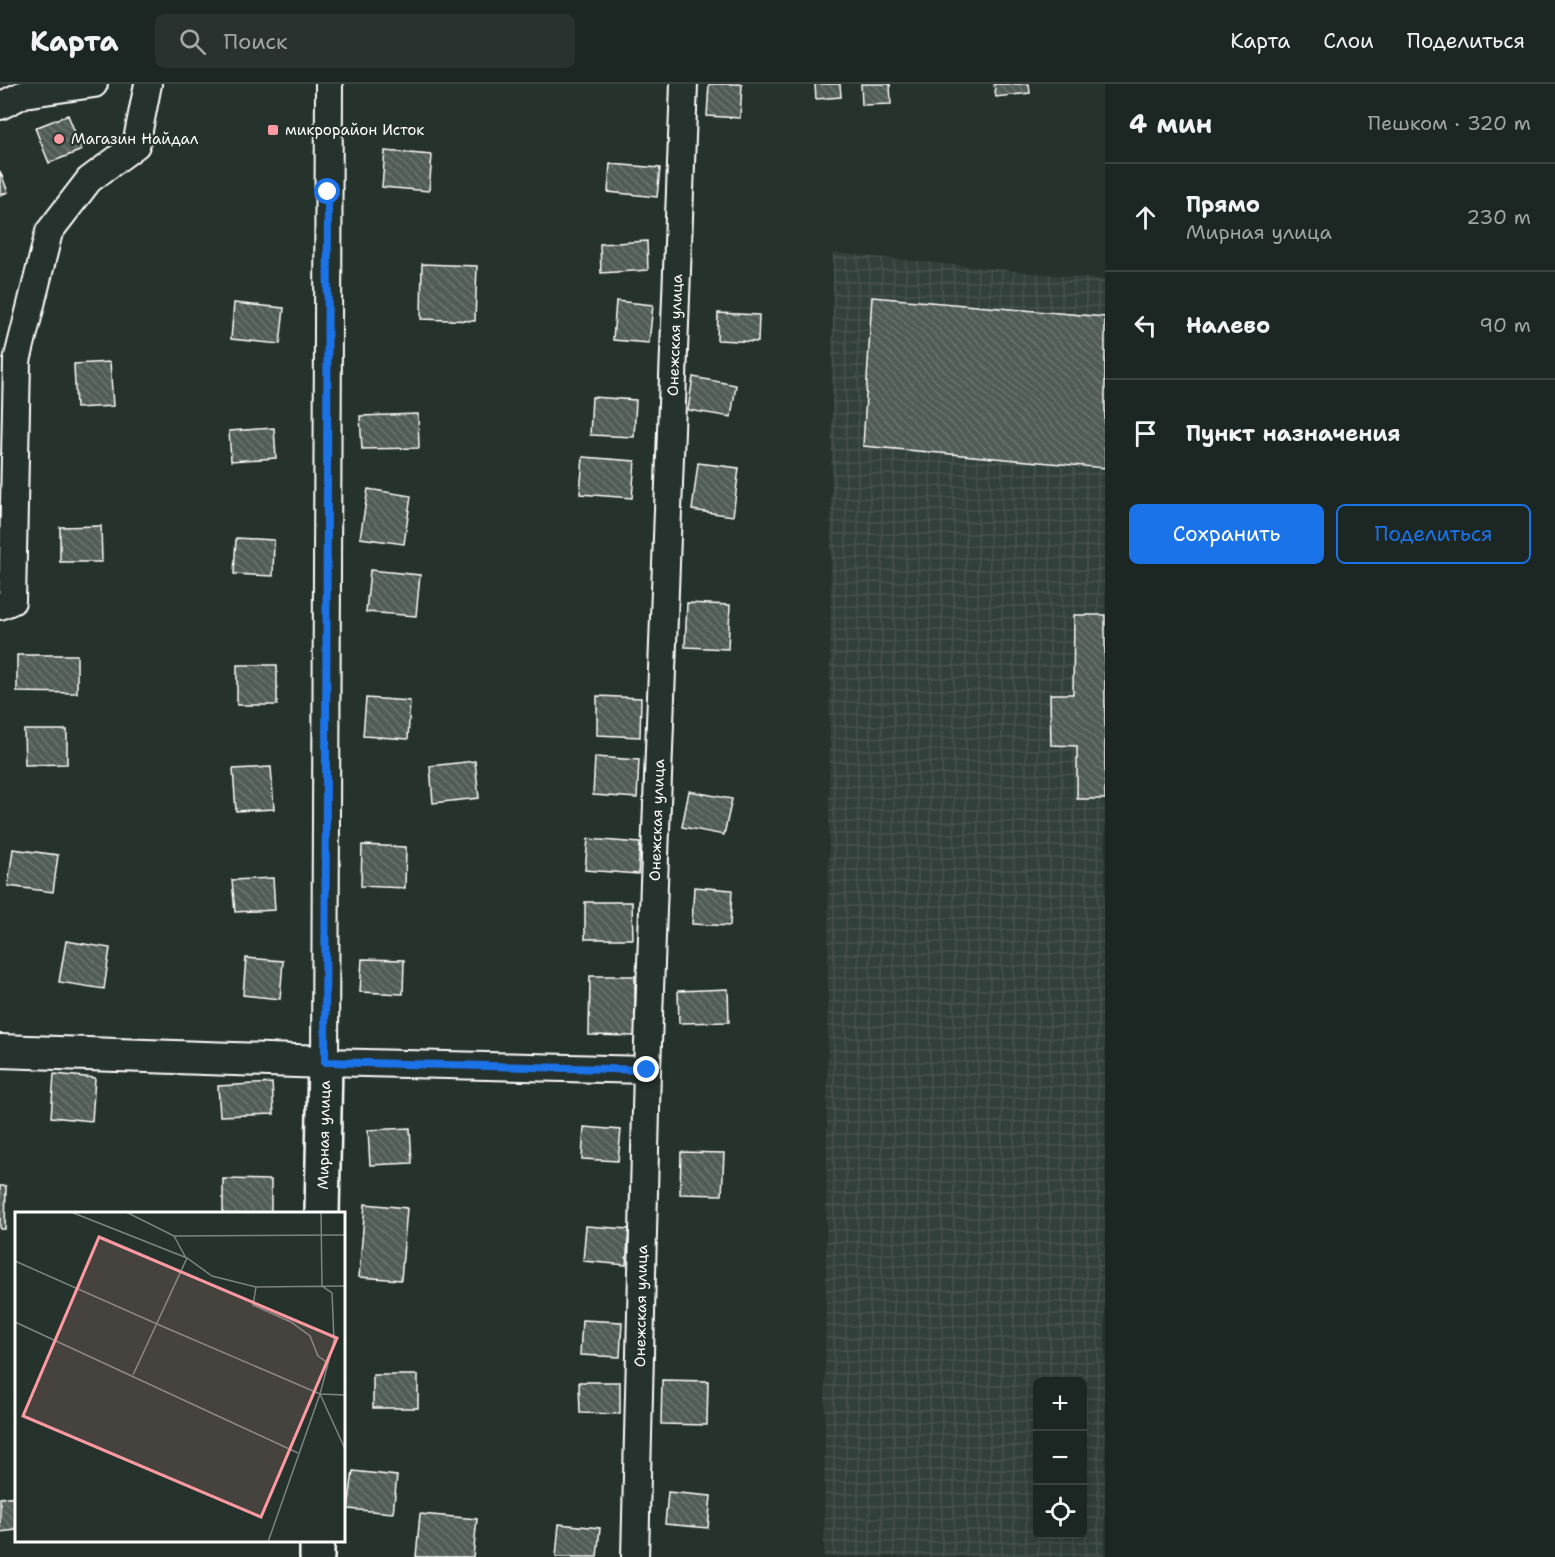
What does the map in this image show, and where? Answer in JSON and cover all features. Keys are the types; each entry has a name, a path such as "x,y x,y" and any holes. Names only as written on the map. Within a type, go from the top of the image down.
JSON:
{"main road":[{"name":"Мирная улица","path":"322,1212 325,1062"}],"street":[{"path":"0,106 22,89 94,84"},
{"path":"0,606 12,601 18,361 50,232 89,180 136,145 148,84"},
{"name":"Мирная улица","path":"325,1062 329,84"},
{"name":"Онежская улица","path":"635,1557 647,1070 684,84"},
{"path":"0,1052 647,1070"}],"shaded area":[{"path":"833,253 1105,280 1105,1557 824,1557"}],"building":[{"path":"709,84 742,84 740,118 707,116"},
{"path":"815,84 840,84 841,97 816,99"},
{"path":"861,84 890,84 891,104 862,105"},
{"path":"994,84 1029,84 1030,93 996,97"},
{"name":"Магазин Найдал","path":"68,115 82,150 49,163 35,128"},
{"path":"385,151 432,155 429,191 382,187"},
{"path":"610,164 660,168 657,197 608,192"},
{"path":"0,171 8,192 0,195"},
{"path":"647,241 648,270 601,273 600,244"},
{"path":"422,264 477,266 475,321 421,319"},
{"path":"872,297 1105,317 1105,468 863,446"},
{"path":"616,301 653,305 649,343 613,340"},
{"path":"234,303 284,308 280,344 231,339"},
{"path":"718,313 759,315 758,342 717,340"},
{"path":"110,362 113,406 76,408 74,364"},
{"path":"693,377 736,385 731,417 688,410"},
{"path":"592,397 636,400 634,437 590,435"},
{"path":"418,414 419,448 362,449 360,416"},
{"path":"274,428 276,458 231,461 229,431"},
{"path":"583,457 635,461 632,498 580,494"},
{"path":"698,463 739,468 733,516 692,510"},
{"path":"368,489 411,496 404,544 360,538"},
{"path":"101,526 102,562 60,562 60,527"},
{"path":"236,538 274,540 273,576 234,574"},
{"path":"370,570 420,575 416,616 366,612"},
{"path":"687,603 730,605 728,649 685,647"},
{"path":"1074,615 1105,615 1105,799 1077,799 1077,746 1051,745 1050,694 1073,694"},
{"path":"17,655 77,655 77,693 17,692"},
{"path":"237,665 277,665 277,705 237,705"},
{"path":"597,696 641,698 640,737 597,735"},
{"path":"366,698 410,701 408,739 363,736"},
{"path":"24,730 67,730 67,764 25,765"},
{"path":"595,757 639,760 637,798 593,795"},
{"path":"475,761 479,798 433,803 430,766"},
{"path":"271,767 274,809 236,811 233,769"},
{"path":"689,791 732,799 724,835 682,827"},
{"path":"588,839 640,843 638,874 585,870"},
{"path":"362,845 406,847 405,888 361,886"},
{"path":"13,849 58,855 53,892 8,886"},
{"path":"273,878 275,910 235,912 232,880"},
{"path":"694,887 732,890 730,926 692,924"},
{"path":"585,902 632,902 633,939 585,939"},
{"path":"66,941 110,948 104,989 59,982"},
{"path":"246,958 283,961 280,999 243,995"},
{"path":"362,959 404,960 403,994 360,992"},
{"path":"590,976 635,976 635,1036 589,1035"},
{"path":"728,989 729,1022 679,1023 678,991"},
{"path":"54,1074 95,1078 92,1121 51,1117"},
{"path":"272,1083 274,1114 220,1116 218,1086"},
{"path":"584,1127 621,1130 618,1161 582,1159"},
{"path":"410,1128 412,1163 370,1165 368,1130"},
{"path":"681,1152 724,1153 722,1195 680,1194"},
{"path":"223,1179 271,1180 271,1212 223,1212"},
{"path":"0,1186 6,1186 5,1229 0,1229"},
{"path":"365,1204 407,1208 401,1280 359,1277"},
{"path":"586,1226 629,1229 626,1265 583,1261"},
{"path":"582,1320 622,1322 620,1357 580,1355"},
{"path":"373,1375 418,1375 418,1408 373,1408"},
{"path":"662,1380 708,1381 707,1425 661,1424"},
{"path":"579,1382 620,1382 620,1414 580,1413"},
{"path":"353,1471 397,1476 393,1513 348,1509"},
{"path":"668,1492 711,1496 708,1528 665,1524"},
{"path":"15,1496 15,1530 0,1532 0,1498"},
{"path":"420,1514 477,1519 473,1557 416,1557"},
{"path":"559,1524 600,1528 597,1557 556,1557"}],"place":[{"name":"микрорайон Исток","path":"273,130"},
{"name":"Магазин Найдал","path":"59,139"}],"route":[{"path":"328,192 325,1062 647,1070"}]}
